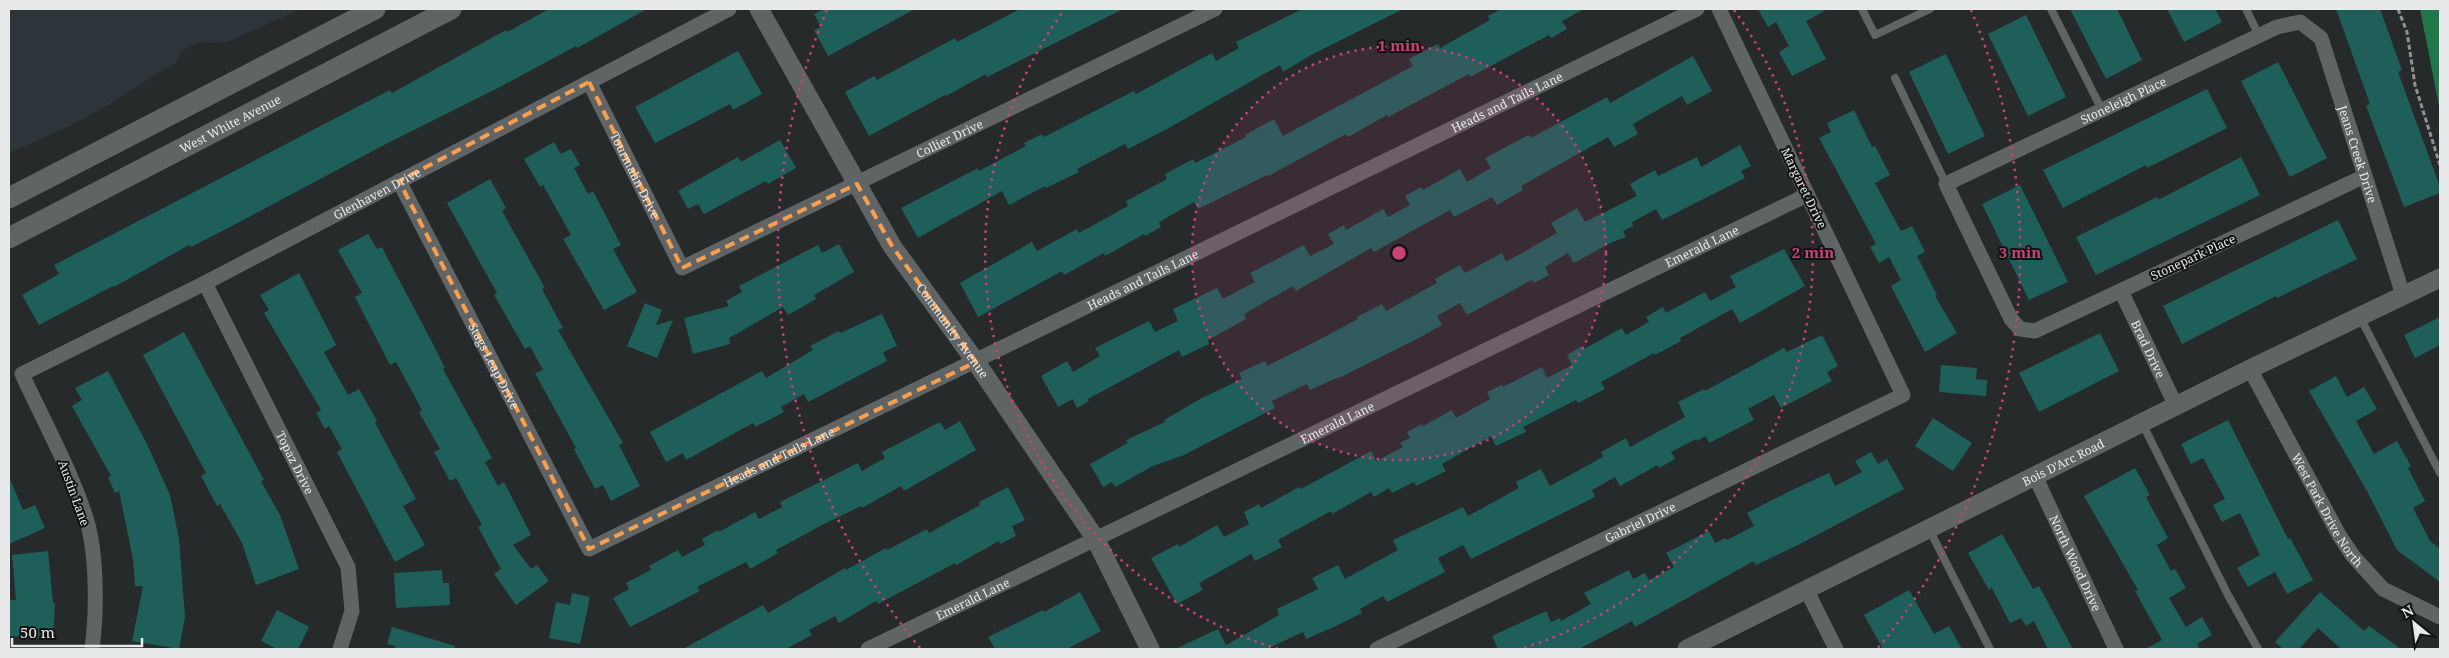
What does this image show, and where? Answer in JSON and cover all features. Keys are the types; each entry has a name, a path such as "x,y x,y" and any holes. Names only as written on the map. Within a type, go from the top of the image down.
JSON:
{"main road":[{"path":"9,198 375,9"},
{"name":"West White Avenue","path":"9,238 451,9"}],"street":[{"name":"Glenhaven Drive","path":"22,374 205,283 729,9"},
{"name":"Community Avenue","path":"759,9 892,246 976,362 1096,538 1150,649"},
{"name":"Collier Drive","path":"682,268 1215,9"},
{"name":"Heads and Tails Lane","path":"589,549 1697,9"},
{"name":"Margaret Drive","path":"1719,9 1903,395"},
{"name":"Stoneleigh Place","path":"1946,184 2259,36 2277,28 2300,22"},
{"name":"Jeans Creek Drive","path":"2300,22 2321,38 2403,295"},
{"name":"Tourmalin Drive","path":"589,82 682,268"},
{"name":"Stonepark Place","path":"1946,184 2011,319 2020,329 2035,331 2365,176"},
{"name":"Stags Leap Drive","path":"399,181 589,549"},
{"name":"Emerald Lane","path":"868,649 1807,195"},
{"name":"Bois D'Arc Road","path":"1690,649 2250,369 2440,278"},
{"name":"Topaz Drive","path":"205,283 348,567 352,611 340,649"},
{"name":"Brad Drive","path":"2121,291 2176,406"},
{"name":"West Park Drive North","path":"2250,369 2339,535 2353,556 2383,588 2440,616"},
{"name":"Austin Lane","path":"22,374 60,456 87,522 95,578 95,627 92,649"},
{"name":"Gabriel Drive","path":"1377,649 1903,395"},
{"name":"North Wood Drive","path":"2035,476 2116,649"},
{"path":"1807,591 1836,649"}],"lane":[{"path":"1862,9 1874,35 1930,9"},
{"path":"2051,9 2102,110"},
{"path":"2246,9 2259,36"},
{"path":"1895,78 1946,184"},
{"path":"2360,317 2440,473"},
{"path":"2142,423 2228,595 2258,649"},
{"path":"1929,529 1990,649"}],"path":[{"path":"2398,9 2407,32 2415,85 2440,165"}],"highlighted area":[{"path":"589,82 682,268 857,184 892,246 976,362 589,549 399,181"}],"shaded area":[{"path":"9,9 301,9 227,42 196,43 182,51 176,62 108,105 66,128 9,153"}],"green space":[{"path":"2420,9 2440,9 2440,111"}],"building":[{"path":"549,9 647,9 577,48 576,46 191,247 189,245 114,287 39,325 22,295 59,274 54,265 390,90 392,93 506,30 507,32"},
{"path":"824,9 915,9 828,56 814,30 821,27 814,14"},
{"path":"1020,9 1123,9 987,77 986,74 869,136 845,92 874,76 877,80 955,38 957,42"},
{"path":"1302,9 1403,9 1311,55 1283,72 1280,65 1167,129 1128,149 1125,144 1077,169 1079,172 1046,188 1045,186 1009,205 1002,191 918,238 901,208 978,168 979,171 1026,146 1024,143 1042,134 1044,137 1134,91 1136,94 1212,53 1216,61 1239,48 1236,42"},
{"path":"1501,9 1584,9 1562,21 1567,29 1551,38 1549,35 1470,77 1469,74 1388,117 1387,115 1348,137 1346,134 1268,176 1198,209 1194,202 1159,222 1161,227 1145,236 1144,234 1105,256 1104,253 1064,275 1062,271 978,317 960,283 1032,242 1037,251 1077,229 1079,233 1128,206 1126,201 1167,179 1165,174 1193,159 1195,163 1246,137 1245,135 1274,119 1283,136 1413,66 1409,59 1438,44 1440,48 1490,20 1488,16"},
{"path":"1758,9 1828,9 1806,21 1826,59 1792,76 1779,52 1789,46 1776,22 1768,27"},
{"path":"2070,9 2117,9 2142,60 2106,79"},
{"path":"2167,9 2215,9 2222,22 2184,42"},
{"path":"2336,9 2380,9 2402,70 2398,72 2440,187 2440,193 2404,207 2366,106 2370,104"},
{"path":"2026,15 2066,97 2028,116 1988,34"},
{"path":"738,51 762,94 733,110 730,104 655,143 635,107"},
{"path":"1946,54 1985,136 1948,154 1909,72"},
{"path":"1693,56 1712,91 1687,105 1682,96 1633,124 1638,134 1614,147 1608,137 1521,186 1523,190 1497,205 1492,197 1454,217 1450,210 1374,252 1371,248 1296,291 1293,286 1244,314 1246,319 1208,340 1209,344 1182,357 1179,350 1088,399 1089,401 1077,408 1073,399 1058,407 1041,376 1067,361 1073,372 1100,356 1095,348 1149,321 1155,332 1178,321 1173,309 1217,288 1223,299 1255,282 1250,273 1304,245 1310,256 1334,244 1328,234 1344,225 1346,230 1383,209 1388,217 1410,205 1405,196 1421,187 1423,190 1460,169 1467,182 1491,168 1485,158 1529,135 1531,138 1607,97 1610,103"},
{"path":"2278,62 2327,158 2290,177 2241,81"},
{"path":"2207,89 2227,128 2147,168 2146,165 2063,208 2043,170"},
{"path":"1854,110 1872,147 1875,146 1890,175 1875,183 1901,231 1912,226 1925,252 1917,256 1937,295 1935,296 1957,333 1925,352 1891,286 1901,280 1889,257 1879,263 1870,247 1876,244 1819,138 1831,132 1827,123"},
{"path":"780,140 796,168 768,184 766,181 704,214 698,204 688,209 678,191 738,157 741,162"},
{"path":"554,142 561,154 571,149 580,165 574,168 588,194 593,191 621,245 613,249 637,292 604,310 563,239 571,235 543,185 540,187 524,159"},
{"path":"1740,145 1751,166 1741,171 1745,178 1662,220 1656,209 1632,222 1633,226 1623,231 1626,237 1610,243 1574,263 1568,253 1545,267 1549,275 1534,283 1532,280 1467,315 1460,303 1437,316 1442,325 1417,339 1339,378 1310,390 1307,384 1272,401 1275,408 1184,455 1153,466 1115,487 1112,482 1103,487 1090,464 1128,443 1126,440 1165,422 1164,420 1202,398 1242,379 1239,373 1265,361 1267,366 1358,319 1357,317 1382,304 1386,311 1437,283 1435,279 1460,265 1465,273 1502,253 1506,262 1557,233 1551,223 1577,208 1585,222 1637,196 1630,184 1655,170 1658,176 1697,157 1701,167"},
{"path":"2241,157 2260,195 2096,275 2076,237 2157,197 2158,200"},
{"path":"490,179 506,208 502,211 545,288 542,289 563,328 558,330 623,443 619,445 640,486 611,501 603,485 595,489 574,449 576,448 535,373 543,370 530,346 525,349 494,295 497,293 447,203"},
{"path":"2020,185 2068,282 2029,300 1982,204"},
{"path":"2338,220 2357,259 2277,298 2276,296 2182,344 2163,306"},
{"path":"368,234 377,249 382,247 445,368 443,369 492,458 485,462 498,486 504,482 531,535 513,545 531,569 537,565 549,581 516,605 494,574 501,569 478,527 482,525 456,478 450,481 434,452 440,449 419,412 422,410 396,362 390,365 355,297 362,293 338,250"},
{"path":"839,244 854,272 814,295 816,299 788,315 783,307 729,338 730,344 693,354 684,318 729,306 726,301 742,292 739,286 818,245 822,253"},
{"path":"1784,249 1805,286 1740,323 1732,309 1680,338 1681,341 1655,355 1654,353 1601,382 1605,389 1578,403 1576,400 1523,427 1526,432 1496,446 1491,436 1442,464 1446,471 1416,486 1414,482 1392,493 1389,488 1374,497 1371,492 1332,514 1331,511 1278,540 1282,547 1255,561 1251,554 1199,583 1203,590 1177,604 1151,558 1178,544 1179,547 1217,525 1224,537 1249,524 1244,512 1259,504 1261,508 1299,487 1301,489 1371,451 1376,461 1403,447 1400,443 1410,438 1407,432 1422,424 1423,426 1452,410 1456,418 1490,399 1487,392 1502,385 1503,387 1542,367 1547,378 1572,365 1567,355 1582,346 1584,349 1622,328 1626,335 1649,322 1646,317 1663,307 1666,313 1705,292 1710,301 1736,287 1730,276"},
{"path":"299,273 336,345 324,352 348,395 359,389 416,499 403,506 425,545 395,562 337,452 342,449 329,426 325,429 316,413 321,410 264,313 269,310 260,295"},
{"path":"645,303 662,310 656,325 673,320 657,358 627,346"},
{"path":"882,314 897,346 883,352 887,361 808,402 804,394 781,407 784,412 755,427 753,423 686,460 683,453 666,462 650,432 762,371 766,378 813,350 810,346 839,331 840,333"},
{"path":"2440,317 2440,345 2415,358 2404,335"},
{"path":"184,332 264,480 261,481 280,515 299,569 256,585 242,543 220,504 217,506 201,476 206,473 143,355"},
{"path":"2100,333 2119,371 2039,412 2019,373"},
{"path":"1822,335 1838,366 1827,372 1832,381 1781,408 1774,395 1748,409 1754,420 1709,443 1706,436 1697,441 1696,439 1671,452 1675,459 1659,468 1658,465 1620,486 1615,477 1592,490 1595,497 1471,559 1463,545 1438,558 1445,572 1387,602 1383,596 1360,609 1362,613 1336,626 1306,639 1303,632 1267,649 1175,649 1218,629 1226,645 1279,615 1277,609 1318,589 1312,578 1338,565 1345,579 1398,550 1393,540 1463,507 1468,516 1519,488 1516,482 1541,469 1550,486 1603,457 1601,452 1626,438 1630,447 1685,417 1678,402 1704,389 1705,391 1784,348 1787,352"},
{"path":"1941,365 1977,368 1976,379 1987,380 1986,396 1939,392"},
{"path":"108,371 146,442 170,495 179,539 185,617 179,649 132,641 143,586 135,586 133,559 119,491 115,493 108,477 111,476 72,406 82,400 75,388"},
{"path":"2336,376 2347,397 2364,387 2377,409 2356,421 2374,454 2397,441 2411,466 2408,468 2425,501 2413,508 2430,541 2440,549 2440,582 2397,550 2367,491 2309,391"},
{"path":"1933,418 1972,443 1953,471 1915,446"},
{"path":"2228,420 2288,539 2290,538 2313,580 2287,594 2275,572 2248,587 2237,568 2260,555 2240,513 2222,522 2213,505 2225,499 2203,458 2191,464 2181,444"},
{"path":"960,421 976,450 904,491 901,486 862,508 861,506 822,525 776,550 778,553 750,569 746,562 697,587 700,591 630,627 613,598 629,589 626,583 651,570 649,566 678,550 682,557 705,545 702,539 718,530 719,532 755,512 759,519 782,507 780,502 858,463 862,471 885,458 882,452 940,422 945,430"},
{"path":"1871,452 1878,464 1887,459 1904,489 1798,545 1756,565 1754,561 1635,627 1632,621 1579,649 1498,649 1492,636 1546,611 1551,622 1560,618 1561,621 1591,604 1584,593 1629,570 1633,579 1645,573 1649,580 1674,567 1666,553 1709,531 1715,543 1725,538 1727,540 1754,526 1747,513 1829,473 1835,486 1862,472 1855,461"},
{"path":"2135,468 2150,495 2146,497 2168,538 2157,545 2171,571 2175,569 2186,588 2169,598 2186,627 2202,617 2212,635 2197,644 2200,649 2145,649 2162,640 2135,591 2138,590 2084,496"},
{"path":"9,477 23,510 35,505 45,528 9,544"},
{"path":"1008,487 1025,520 1012,526 1016,536 1000,544 999,541 878,604 876,601 839,623 835,616 809,630 812,635 786,649 683,649 763,605 768,613 845,568 846,570 886,548 887,550 927,529 929,533 980,505 979,502"},
{"path":"2002,534 2033,589 2039,586 2073,649 2048,649 2034,621 2026,626 2021,618 2010,623 1992,588 1989,590 1968,553"},
{"path":"48,551 53,603 55,603 53,639 9,636 9,600 16,600 12,555"},
{"path":"442,570 443,583 449,583 450,605 396,608 394,573"},
{"path":"1909,590 1934,634 1949,626 1962,649 1883,649 1864,615"},
{"path":"1080,592 1101,631 1067,649 995,649 988,637 1043,610 1044,612"},
{"path":"2320,592 2364,631 2369,626 2401,649 2341,649 2318,628 2299,649 2283,649 2275,642"},
{"path":"572,593 590,597 580,644 549,638 556,602 570,605"},
{"path":"277,610 309,627 298,649 277,649 261,641"},
{"path":"392,627 455,646 454,649 395,649 395,646 387,644"}]}
